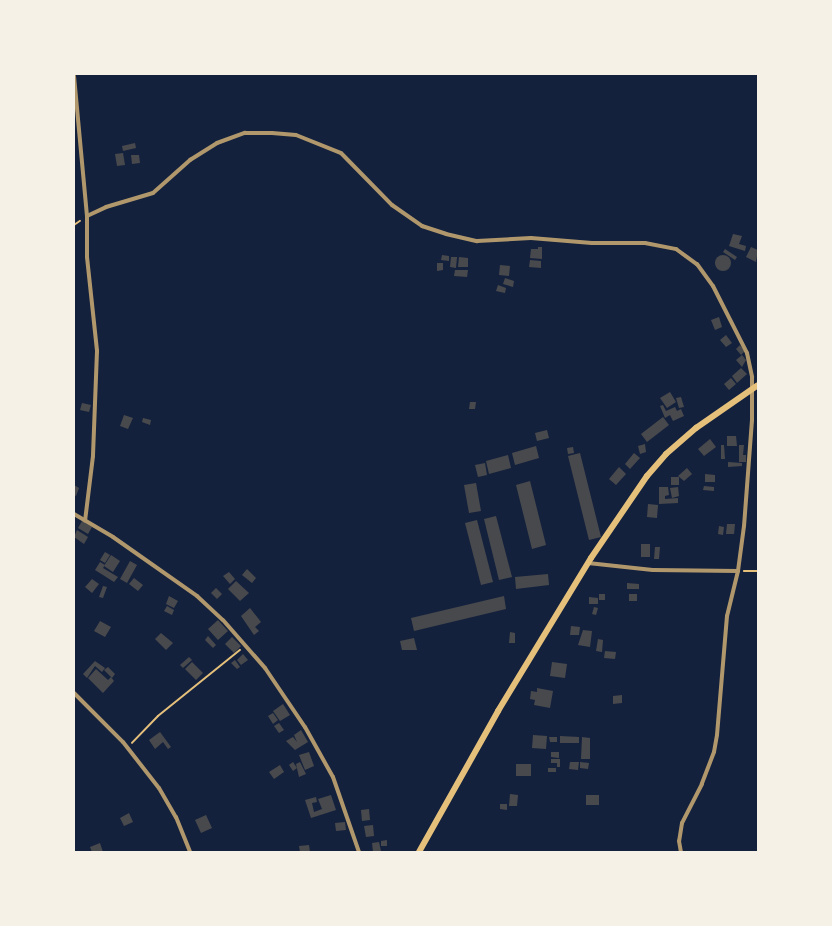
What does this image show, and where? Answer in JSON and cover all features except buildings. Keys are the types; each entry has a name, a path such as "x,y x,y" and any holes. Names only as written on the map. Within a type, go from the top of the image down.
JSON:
{"main road":[{"path":"418,852 498,711 588,563 641,483 666,454 759,385"}],"street":[{"path":"74,76 87,216 87,257 97,351 93,456 85,521"},
{"path":"87,216 106,207 153,193 189,160 205,149 226,140 245,133 296,135 341,153 392,205 413,220 460,238 477,241 531,238 592,243 645,243 683,252 697,264 713,286 740,335 750,367 752,420 738,571 727,616 714,752 682,823 678,841 681,852"},
{"path":"74,514 197,596 245,646 282,692 319,750 333,777 359,852"},
{"path":"588,563 653,570 738,571"},
{"path":"74,693 127,748 165,798 190,852"}],"path":[{"path":"738,571 759,571"},
{"path":"127,748 158,716 245,646"}]}
